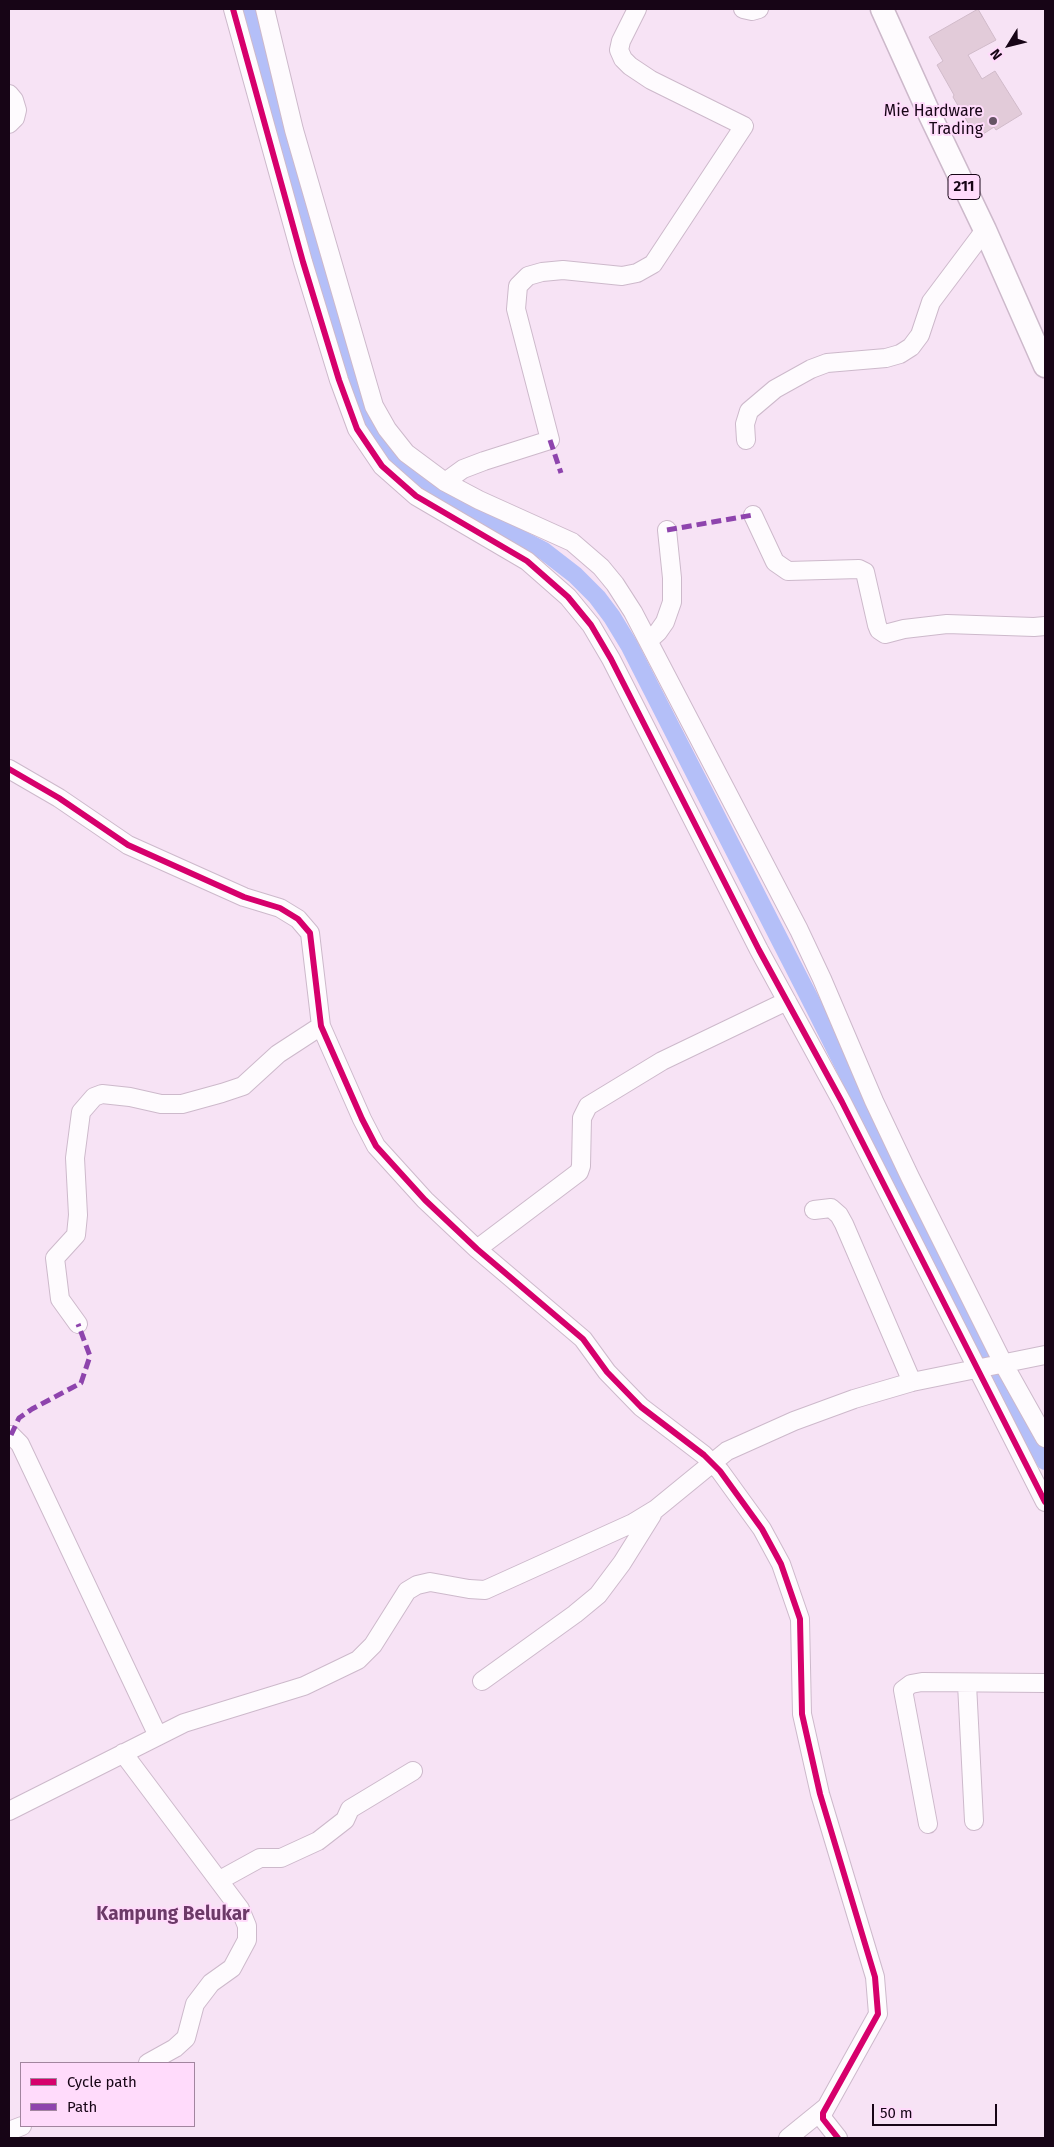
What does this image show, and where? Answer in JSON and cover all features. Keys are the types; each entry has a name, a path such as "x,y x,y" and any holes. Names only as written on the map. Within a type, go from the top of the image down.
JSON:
{"main road":[{"name":"211","path":"882,9 985,230 1045,366"}],"street":[{"path":"233,9 327,291 351,377 357,429 382,466 416,496 527,561 568,597 591,625 611,659 707,851 787,1001 989,1366 1045,1438"},
{"path":"265,9 294,130 327,291 351,377 374,406 387,429 406,453 445,482 479,500 572,542 601,567 615,584 648,641 799,930 822,979 989,1366 1045,1502"},
{"path":"445,482 464,469 550,440 516,310 518,286 528,276 542,272 562,270 622,276 637,274 653,264 744,126 651,80 623,59 619,50 621,42 637,9"},
{"path":"743,9 752,11 759,9"},
{"path":"9,94 14,100 17,110 15,118 9,124"},
{"path":"746,440 745,424 749,412 775,389 810,369 827,363 886,358 900,354 911,347 920,335 931,302 985,230"},
{"path":"753,515 775,562 788,571 859,570 865,572 877,625 879,630 885,634 904,629 947,624 1045,626"},
{"path":"648,641 661,627 672,602 672,578 667,530"},
{"path":"9,768 59,798 128,844 244,897 280,908 298,919 310,933 321,1026 376,1146 425,1200 477,1249 583,1339 607,1372 641,1406 704,1455 709,1466 724,1477 762,1529 781,1564 800,1619 802,1714 820,1794 875,1977 878,2014 823,2113 823,2119 838,2138"},
{"path":"477,1249 579,1172 581,1166 582,1118 588,1106 662,1061 787,1001"},
{"path":"78,1324 60,1299 54,1258 76,1235 78,1215 75,1158 81,1112 94,1097 102,1094 130,1096 161,1104 182,1104 243,1086 278,1054 321,1026"},
{"path":"814,1210 831,1208 839,1215 912,1382"},
{"path":"9,1810 184,1723 304,1686 358,1660 373,1645 407,1591 417,1585 430,1582 485,1590 634,1523 656,1509 727,1451 743,1443 854,1399 912,1382 1045,1355"},
{"path":"9,1435 20,1444 158,1736"},
{"path":"482,1681 576,1614 598,1595 622,1563 656,1509"},
{"path":"928,1824 903,1690 911,1684 922,1682 967,1684 1045,1683"},
{"path":"967,1684 974,1821"},
{"path":"123,1753 220,1880 240,1908 247,1926 247,1940 232,1968 211,1983 195,2004 186,2038 174,2048 150,2062"},
{"path":"220,1880 260,1858 281,1858 318,1841 345,1820 350,1809 413,1771"},
{"path":"788,2138 825,2108"}],"building":[{"path":"978,9 996,40 968,55 982,79 995,71 1022,114 996,130 994,127 977,138 937,65 943,61 929,37"}],"waterway":[{"path":"251,9 276,115 365,417 380,441 403,467 423,485 461,508 544,551 575,575 597,597 612,617 629,645 1045,1461"}],"marked path":[{"path":"550,440 561,473"},
{"path":"667,530 753,515"},
{"path":"11,1435 19,1418 81,1383 90,1356 78,1324"}],"cycle path":[{"path":"233,9 303,262 339,380 357,429 382,466 416,496 527,561 568,597 591,625 611,659 759,950 842,1102 1045,1502"},
{"path":"9,769 59,798 128,845 244,897 280,908 298,919 310,933 321,1026 376,1146 425,1200 477,1249 583,1339 607,1372 641,1407 704,1455 720,1471 762,1529 781,1564 800,1619 802,1714 820,1794 875,1977 878,2014 823,2113 823,2119 838,2138"}],"place":[{"name":"Mie Hardware Trading","path":"993,121"}],"district":[{"name":"Kampung Belukar","path":"173,1915"}]}
